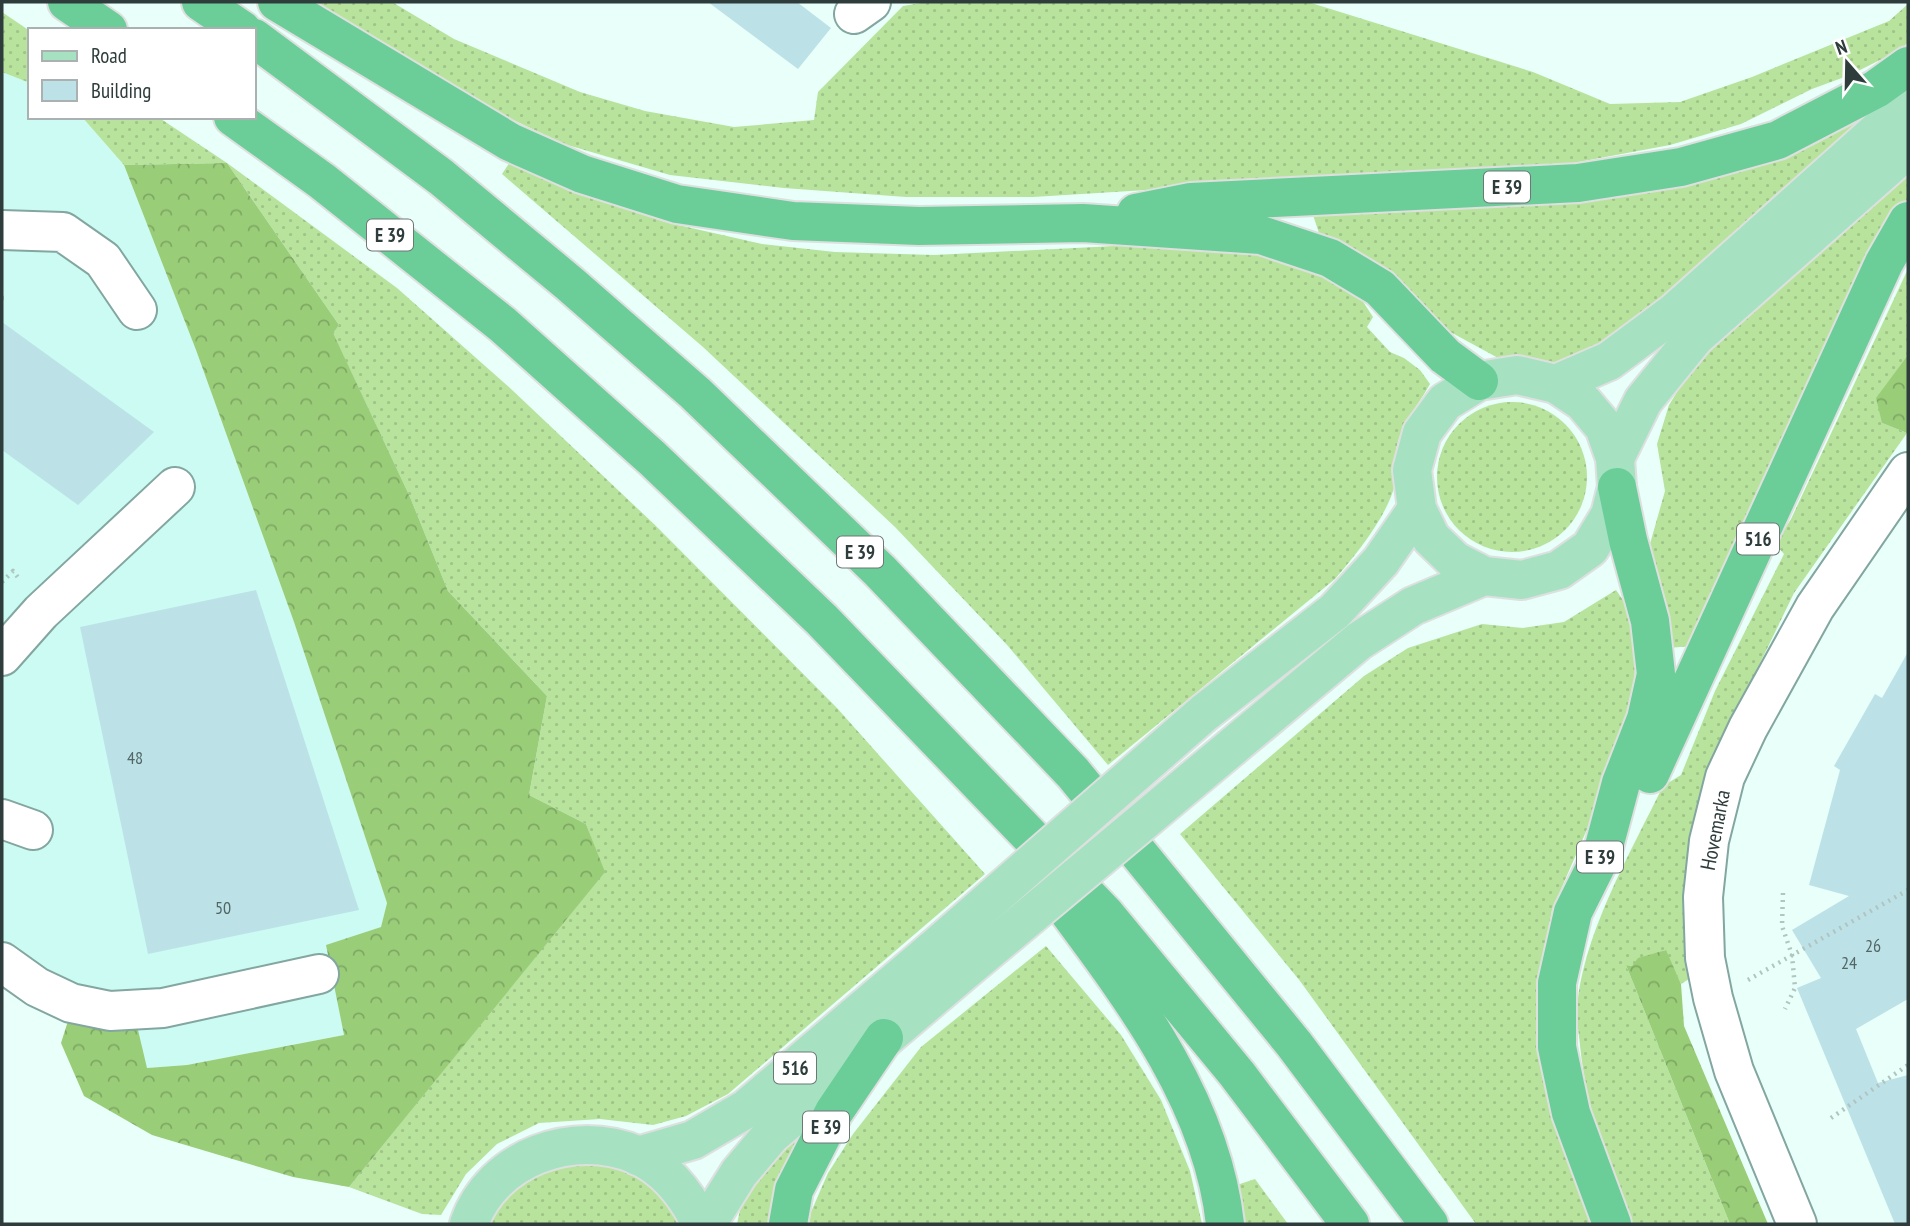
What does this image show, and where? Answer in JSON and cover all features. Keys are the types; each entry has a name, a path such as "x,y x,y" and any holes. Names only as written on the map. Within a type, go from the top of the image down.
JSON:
{"highway":[{"path":"67,2 105,28"},
{"path":"201,2 239,28"},
{"name":"E 39","path":"277,2 510,142 582,174 677,204 793,221 919,226 1083,223 1261,235 1330,258 1380,288 1445,356 1479,382"},
{"name":"E 39","path":"256,39 442,177 570,284 695,393 880,571 1073,773 1294,1044 1429,1224"},
{"name":"E 39","path":"1083,223 1191,202 1578,183 1681,167 1778,140 1876,89 1908,66"},
{"name":"E 39","path":"236,119 322,181 502,324 652,458 822,620 1106,915 1237,1074 1340,1210"},
{"name":"516","path":"1602,854 1636,805 1884,263 1908,221"},
{"name":"E 39","path":"1612,1224 1571,1113 1557,1047 1558,983 1573,912 1602,854 1621,783 1646,719 1656,674 1650,621 1628,540 1616,472"},
{"name":"E 39","path":"959,762 1129,995 1189,1097 1214,1168 1225,1224"},
{"name":"E 39","path":"788,1224 794,1189 834,1112 884,1038"}],"main road":[{"path":"1556,383 1609,361 1675,312 1908,104"},
{"name":"516","path":"1616,472 1604,427 1583,402 1556,383 1517,375 1479,382 1445,402 1422,433 1412,470 1417,509 1431,538 1455,561 1484,576 1522,580 1559,570 1590,548 1610,515 1616,472 1643,401 1695,337 1908,149"},
{"name":"516","path":"708,1224 739,1172 771,1135 884,1038 945,963 1205,713 1335,611 1381,561 1417,509"},
{"name":"516","path":"638,1156 693,1140 746,1110 1232,747 1359,641 1413,606 1484,576"},
{"path":"469,1224 473,1212 496,1181 527,1158 563,1146 576,1145 601,1145 638,1156 667,1174 689,1199 701,1224"}],"street":[{"path":"2,230 63,232 103,260 137,310"},
{"name":"Hovemarka","path":"1797,1224 1734,1071 1713,998 1705,958 1703,897 1709,841 1725,777 1748,727 1815,607 1908,472"},
{"path":"2,656 41,612 174,487"},
{"path":"2,962 37,987 71,1003 110,1011 163,1007 319,974"}],"path":[{"path":"1744,983 1908,890"},
{"path":"1783,893 1782,926 1792,955 1795,988 1786,1009"},
{"path":"1831,1118 1908,1065"}],"shaded area":[{"path":"2,72 28,82 28,119 84,119 124,165 196,350 294,622 387,903 381,927 327,945 344,1035 187,1065 147,1068 2,980"}],"green space":[{"path":"313,2 392,2 454,39 580,92 645,111 734,127 814,120 818,92 903,6 927,2 1308,2 1533,72 1610,104 1680,102 1752,77 1889,21 1908,4 1908,43 1850,75 1812,89 1741,124 1670,145 1568,164 1033,197 906,197 784,188 670,175 564,144 490,109"},
{"path":"2,12 28,30 28,82 2,72"},
{"path":"1871,107 1866,121 1624,333 1586,353 1556,363 1525,358 1500,359 1443,328 1359,253 1319,233 1313,215 1513,206 1665,188"},
{"path":"84,119 161,119 227,163 124,165"},
{"path":"512,159 606,201 665,222 762,244 835,252 934,255 1134,245 1262,253 1320,272 1360,297 1373,317 1367,327 1390,352 1420,370 1430,384 1398,442 1395,484 1386,509 1335,579 1108,765 1008,646 895,527 703,347 502,174"},
{"path":"227,163 397,288 510,388 655,525 837,708 985,874 728,1094 686,1116 653,1125 600,1119 539,1123 497,1144 466,1174 441,1215 422,1214 349,1187 604,872 586,824 529,795 547,696 448,591 410,497 332,332 339,325"},
{"path":"227,163 339,325 333,333 410,497 448,591 547,696 529,795 586,824 605,872 349,1187 293,1177 152,1135 84,1096 61,1043 68,1021 138,1030 147,1068 187,1065 344,1035 326,945 381,927 387,903 294,622 196,350 124,165"},
{"path":"1908,167 1908,200 1876,260 1691,646 1669,648 1646,558 1665,491 1657,444 1669,405 1695,363"},
{"path":"1908,269 1908,357 1882,423 1907,433 1794,593 1747,690 1710,784 1688,932 1689,979 1681,984 1665,950 1632,966 1626,965 1730,1224 1629,1224 1599,1136 1583,1068 1577,1013 1587,956 1609,896 1663,786 1681,775 1715,691 1784,554 1775,544 1791,519"},
{"path":"1908,355 1907,433 1882,423 1876,398"},
{"path":"1512,402 1541,408 1565,424 1581,448 1587,477 1581,506 1565,530 1541,546 1512,552 1483,546 1459,530 1443,506 1437,477 1443,448 1459,424 1483,408"},
{"path":"1616,590 1625,603 1636,651 1633,703 1621,751 1552,910 1540,983 1595,1224 1476,1224 1300,981 1180,834 1364,676 1408,648 1482,624 1523,628 1564,622"},
{"path":"1046,946 1121,1035 1161,1100 1190,1171 1202,1224 809,1224 811,1212 828,1173 853,1134 921,1047"},
{"path":"1666,950 1681,984 1684,1026 1768,1224 1730,1224 1626,965 1632,966 1638,958"},
{"path":"798,1123 804,1132 786,1165 771,1224 737,1224 744,1191"},
{"path":"597,1163 623,1171 646,1184 665,1201 680,1224 486,1224 511,1190 551,1167"},
{"path":"1255,1179 1288,1224 1241,1224 1237,1185"}],"building":[{"path":"708,2 797,2 831,28 798,69"},
{"path":"2,322 154,432 78,505 2,450"},
{"path":"256,590 359,910 148,954 80,627"},
{"path":"1908,652 1908,999 1856,1029 1878,1083 1908,1075 1908,1224 1895,1224 1797,988 1821,978 1792,930 1849,896 1809,885 1840,770 1834,766 1875,694 1882,698"}]}
